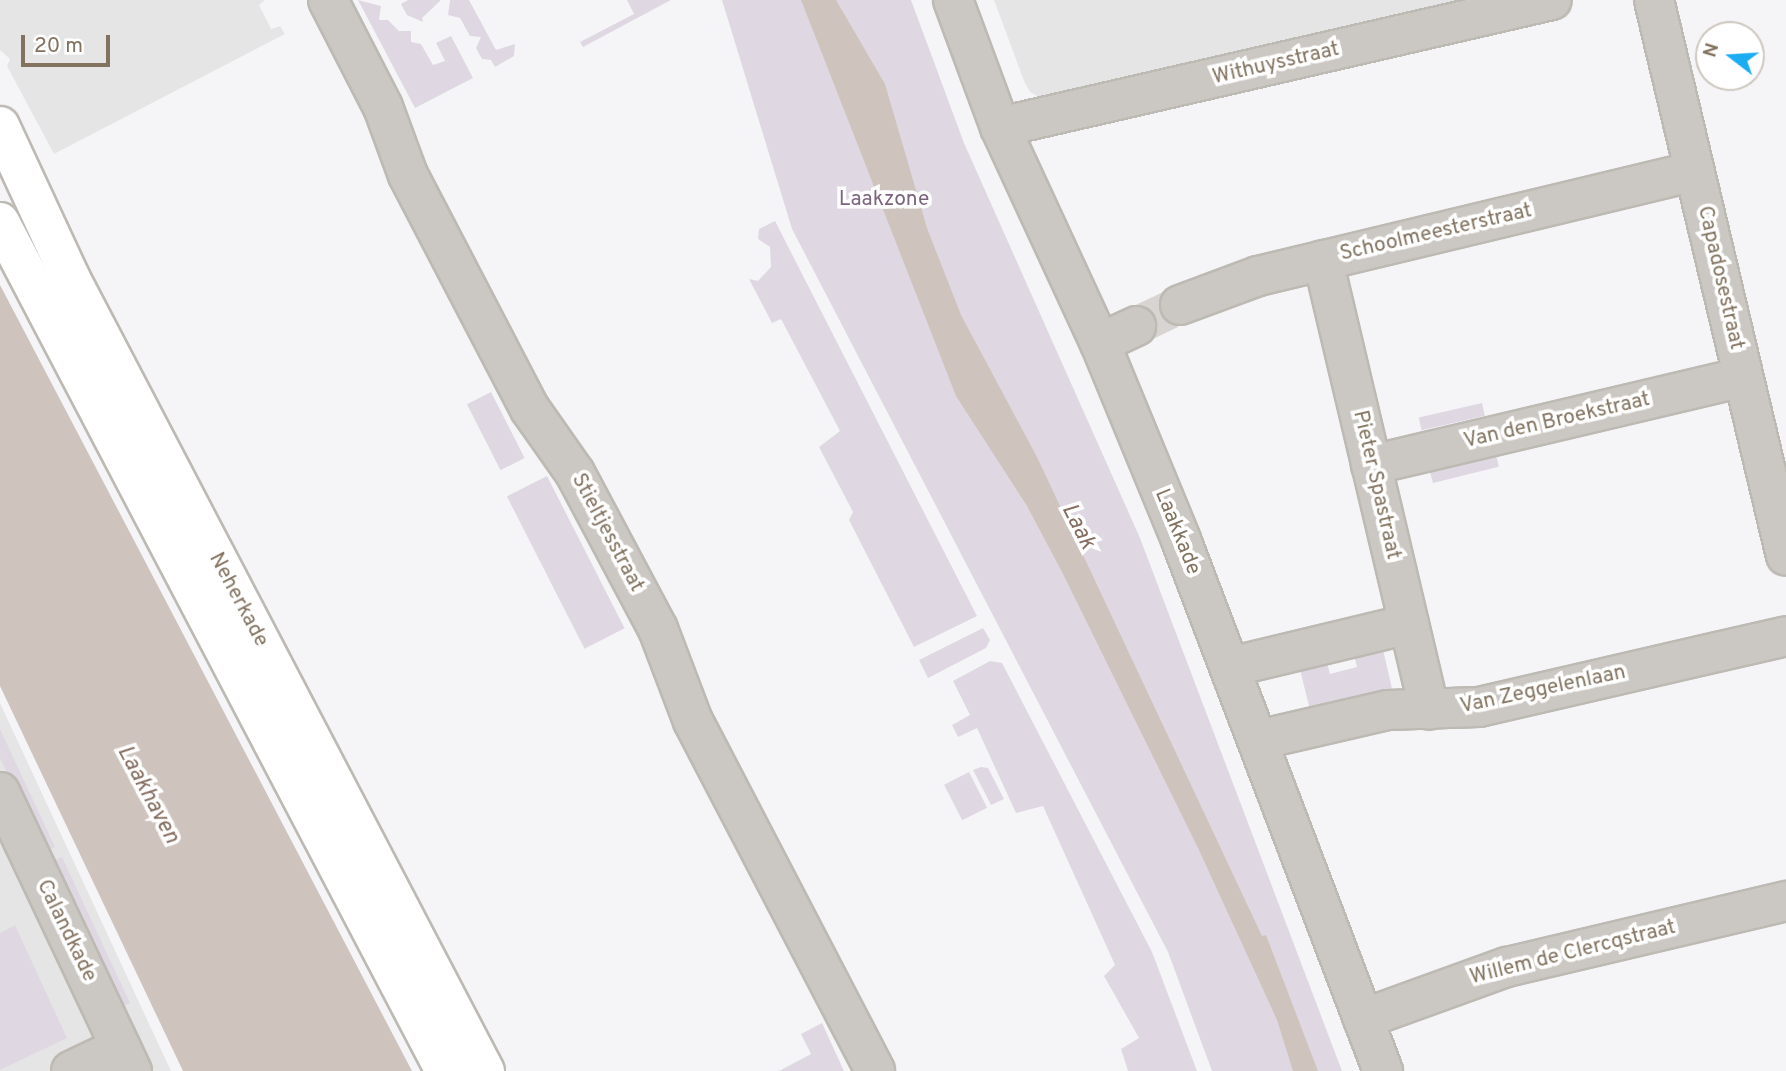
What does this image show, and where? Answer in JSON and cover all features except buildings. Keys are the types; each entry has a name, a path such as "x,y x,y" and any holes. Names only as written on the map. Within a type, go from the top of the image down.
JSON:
{"main road":[{"name":"Neherkade","path":"0,126 69,277 485,1071"},
{"name":"Neherkade","path":"0,222 445,1071"}],"street":[{"name":"Stieltjesstraat","path":"328,0 383,107 408,175 530,409 570,463 658,629 693,721 875,1071"},
{"name":"Laakkade","path":"953,0 1000,127 1100,343 1230,667 1383,1071"},
{"name":"Withuysstraat","path":"1000,127 1552,0"},
{"name":"Capadosestraat","path":"1654,0 1786,556"},
{"name":"Schoolmeesterstraat","path":"1180,305 1234,282 1695,171"},
{"name":"Pieter Spastraat","path":"1323,260 1429,710"},
{"path":"1100,343 1136,326"},
{"name":"Van den Broekstraat","path":"1371,464 1744,377"},
{"path":"1230,667 1409,624"},
{"name":"Van Zeggelenlaan","path":"1258,740 1379,711 1479,707 1786,636"},
{"name":"Calandkade","path":"0,792 126,1059"},
{"name":"Willem de Clercqstraat","path":"1363,1019 1493,970 1786,901"},
{"path":"71,1071 126,1059"}],"shaded area":[{"path":"0,0 265,0 259,5 271,29 280,26 285,34 54,154 7,66 10,59 0,50"},
{"path":"994,0 1473,0 1043,99 1030,92 1024,81"},
{"path":"0,703 171,1071 0,1071"}],"green space":[{"path":"358,0 381,6 379,20 388,20 399,31 411,31 411,42 421,44 433,65 445,61 436,43 451,36 473,78 415,108"},
{"path":"408,0 440,1 422,18 423,22 407,15 401,4"},
{"path":"450,0 469,0 496,50 515,44 514,56 495,67 491,60 482,59 476,48 481,37 470,36 460,18 448,15"},
{"path":"627,0 671,0 583,47 580,42 634,14"},
{"name":"Laakzone","path":"722,0 911,0 964,143 1140,538 1342,1071 1212,1071 1168,952 792,229"},
{"path":"775,221 977,616 914,647 849,520 853,512 819,447 840,431 781,319 772,323 749,279 758,281 771,267 770,247 758,239 759,229"},
{"path":"491,392 525,458 501,470 467,404"},
{"path":"1482,403 1485,416 1422,430 1419,418"},
{"path":"1496,455 1499,467 1433,483 1430,471"},
{"path":"547,476 625,628 585,649 507,496"},
{"path":"983,628 990,640 986,648 928,678 919,660"},
{"path":"1382,645 1393,693 1311,714 1299,666 1326,659 1330,674 1357,667 1353,652"},
{"path":"990,661 1002,663 1152,952 1197,1071 1128,1071 1121,1049 1139,1038 1104,976 1115,965 1043,806 1016,813 977,728 958,737 952,725 970,715 953,681"},
{"path":"0,729 55,847 44,852 0,758"},
{"path":"988,768 1004,799 991,805 973,770"},
{"path":"969,772 987,808 962,820 944,785"},
{"path":"62,857 130,1003 116,1009 48,863"},
{"path":"15,925 67,1038 0,1070 0,933"},
{"path":"822,1023 844,1071 779,1071 811,1054 801,1034"}],"water":[{"path":"801,0 836,0 885,84 927,228 961,315 1037,457 1262,936 1266,935 1318,1071 1293,1071 1277,1020 1198,848 1063,574 1027,506 956,396"},
{"name":"Laakhaven","path":"0,285 412,1071 183,1071 0,686"}],"tunnel":[{"path":"1136,326 1180,305"}],"water label":[{"name":"Laak","path":"1077,527"}]}
